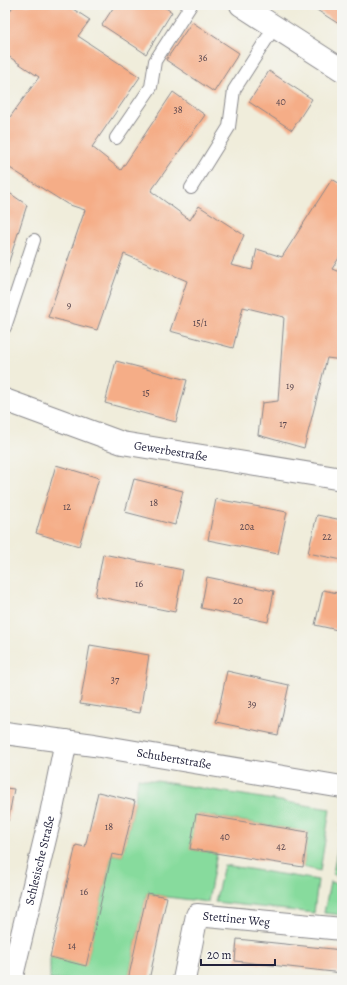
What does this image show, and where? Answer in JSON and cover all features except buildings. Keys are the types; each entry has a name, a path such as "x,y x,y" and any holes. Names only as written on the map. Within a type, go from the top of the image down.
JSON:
{"street":[{"path":"241,5 342,70"},
{"name":"Gewerbestraße","path":"5,400 122,443 342,479"},
{"name":"Schubertstraße","path":"5,733 66,741 342,787"},
{"name":"Schlesische Straße","path":"11,980 12,949 51,814 66,741"},
{"name":"Stettiner Weg","path":"184,980 198,915 342,930"}],"lane":[{"path":"116,138 151,87 155,61 191,5"},
{"path":"191,188 229,127 234,90 275,26"},
{"path":"5,327 34,240"}],"green space":[{"path":"138,778 330,809 320,871 303,867 308,832 197,814 190,849 217,853 208,902 147,893 128,980 50,980 50,957 86,965 112,854 122,856 135,801"},
{"path":"342,820 342,877 333,874"},
{"path":"224,865 318,880 314,913 215,902"},
{"path":"330,882 342,884 342,915 324,913"}]}
